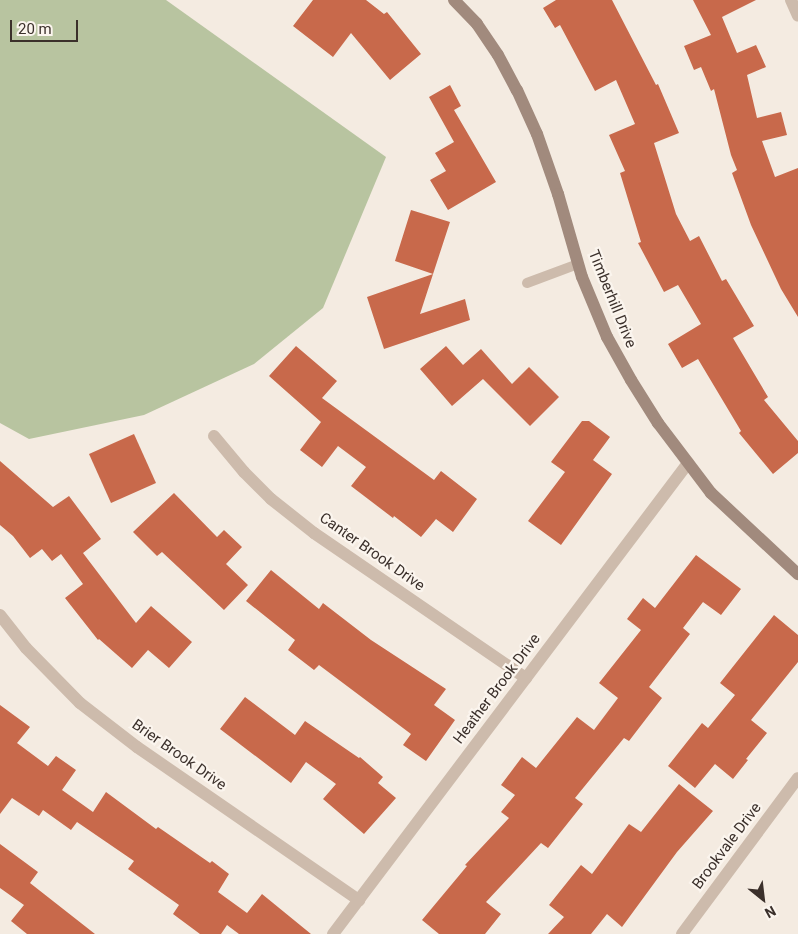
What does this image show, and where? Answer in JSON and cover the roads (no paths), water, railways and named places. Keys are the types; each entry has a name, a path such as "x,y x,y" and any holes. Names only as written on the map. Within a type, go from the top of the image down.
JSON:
{"street":[{"name":"Timberhill Drive","path":"454,0 477,24 498,55 517,90 543,151 578,264 607,337 631,380 711,493 742,524 798,574"},
{"path":"791,0 798,16"},
{"name":"Canter Brook Drive","path":"214,436 244,472 271,499 314,533 526,678"},
{"name":"Heather Brook Drive","path":"333,934 688,463"},
{"name":"Brier Brook Drive","path":"0,615 26,648 80,703 137,746 359,900"},
{"name":"Brookvale Drive","path":"682,934 798,778"}],"lane":[{"path":"526,283 578,264"}]}
